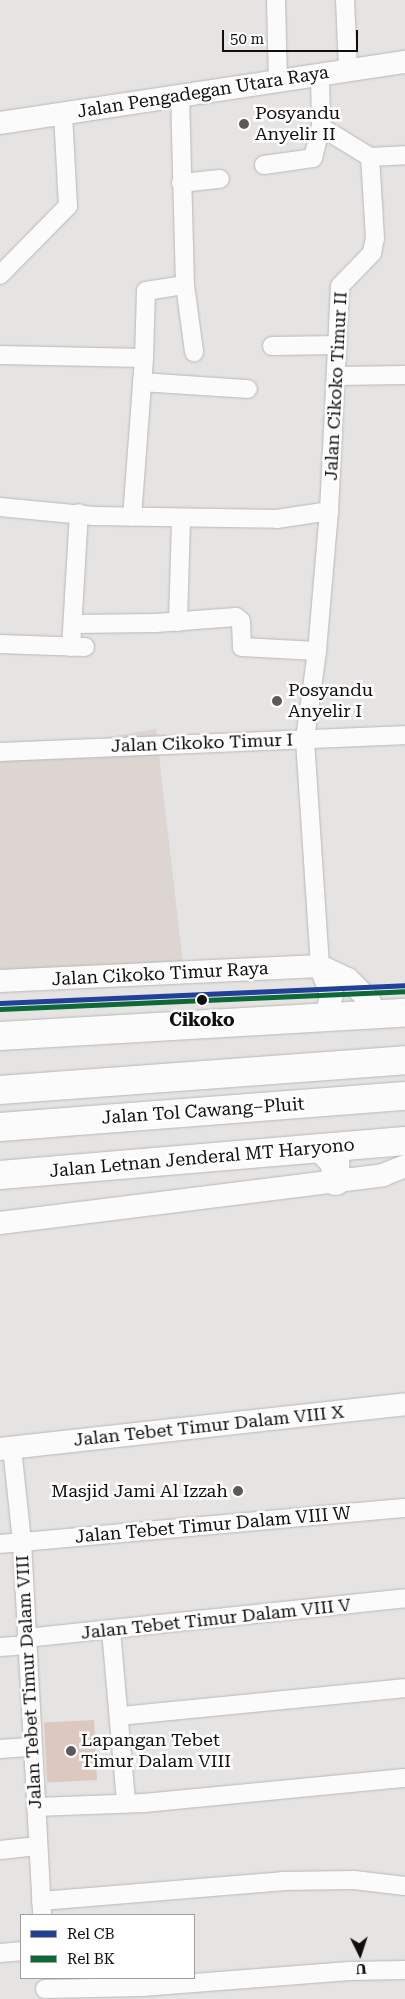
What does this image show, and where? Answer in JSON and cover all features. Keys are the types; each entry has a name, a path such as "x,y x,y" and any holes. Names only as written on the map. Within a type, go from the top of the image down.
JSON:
{"highway":[{"path":"0,1036 405,1013"},
{"name":"Jalan Tol Cawang–Pluit","path":"0,1090 405,1060"},
{"path":"0,1085 63,1084"},
{"name":"Jalan Tol Cawang–Pluit","path":"0,1126 405,1096"},
{"name":"Jalan Letnan Jenderal MT Haryono","path":"0,1175 405,1141"},
{"path":"321,1148 336,1163 336,1181"}],"street":[{"path":"276,0 278,81"},
{"path":"345,0 348,70"},
{"name":"Jalan Pengadegan Utara Raya","path":"0,123 405,62"},
{"path":"264,165 313,158 321,127 320,74"},
{"path":"180,96 185,285 194,352"},
{"path":"0,275 68,206 63,114"},
{"path":"321,127 370,157 405,155"},
{"name":"Jalan Cikoko Timur II","path":"320,966 305,739 317,651 329,511 340,286 375,247 370,157"},
{"path":"181,183 220,179"},
{"path":"132,517 144,358 146,290 185,285"},
{"path":"272,346 337,346"},
{"path":"0,356 144,358"},
{"path":"336,376 405,375"},
{"path":"142,382 248,388"},
{"path":"0,507 132,517 182,518 277,519 329,511"},
{"path":"0,644 78,647 72,624 79,513"},
{"path":"178,622 182,518"},
{"path":"72,624 178,622 236,617 241,621 242,647 317,651"},
{"name":"Jalan Cikoko Timur I","path":"0,752 405,735"},
{"path":"320,966 332,996 324,1019"},
{"name":"Jalan Cikoko Timur Raya","path":"0,981 320,966 348,979 369,1000 375,1015"},
{"path":"0,1223 382,1175 405,1166"},
{"name":"Jalan Tebet Timur Dalam VIII X","path":"6,1449 405,1404"},
{"name":"Jalan Tebet Timur Dalam VIII","path":"6,1449 22,1542 41,1908"},
{"name":"Jalan Tebet Timur Dalam VIII W","path":"0,1544 405,1508"},
{"name":"Jalan Tebet Timur Dalam VIII V","path":"0,1647 110,1630 405,1598"},
{"path":"110,1630 120,1716 126,1803"},
{"path":"120,1716 405,1688"},
{"path":"0,1750 32,1747"},
{"path":"36,1807 126,1803 405,1778"},
{"path":"0,1850 38,1846"},
{"path":"41,1908 282,1881 354,1880 405,1886"},
{"path":"0,1953 20,1951"},
{"path":"43,1988 143,1993 349,1971 405,1970"}],"shaded area":[{"path":"156,729 183,964 0,972 0,755"},
{"name":"Lapangan Tebet Timur Dalam VIII","path":"94,1720 97,1780 47,1783 44,1723"}],"rail line":[{"name":"CB","path":"0,1003 405,985"},
{"name":"BK","path":"0,1009 405,991"}],"place":[{"name":"Posyandu Anyelir II","path":"244,124"},
{"name":"Posyandu Anyelir I","path":"277,701"},
{"name":"Cikoko","path":"202,1000"},
{"name":"Masjid Jami Al Izzah","path":"238,1491"},
{"name":"Lapangan Tebet Timur Dalam VIII","path":"71,1751"}]}
